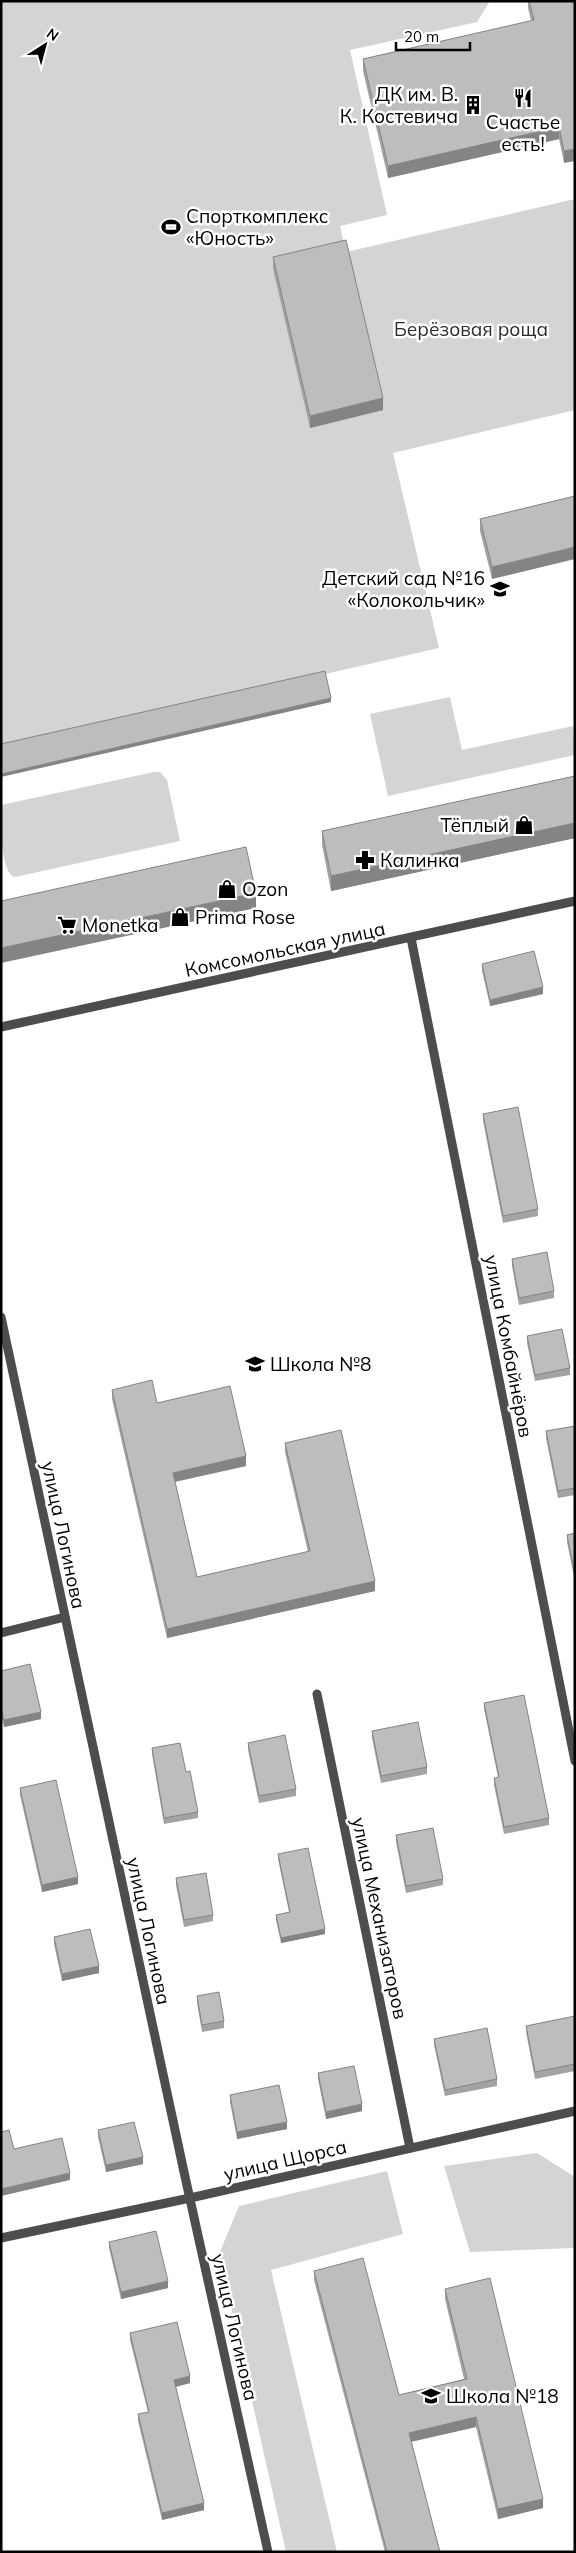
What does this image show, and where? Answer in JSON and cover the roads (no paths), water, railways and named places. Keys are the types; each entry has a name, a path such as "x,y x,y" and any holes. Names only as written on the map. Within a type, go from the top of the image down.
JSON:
{"street":[{"name":"Комсомольская улица","path":"1,1028 575,901"},
{"name":"улица Комбайнёров","path":"411,938 575,1761"},
{"name":"улица Логинова","path":"1,1317 268,2552"},
{"path":"1,1633 65,1617"},
{"name":"улица Механизаторов","path":"317,1694 410,2148"},
{"name":"улица Щорса","path":"1,2238 190,2198 575,2111"}],"place":[{"name":"Счастье есть!","path":"523,98"},
{"name":"ДК им. В. К. Костевича","path":"473,105"},
{"name":"Спорткомплекс «Юность»","path":"171,227"},
{"name":"Детский сад №16 «Колокольчик»","path":"500,589"},
{"name":"Тёплый","path":"524,825"},
{"name":"Калинка","path":"365,860"},
{"name":"Ozon","path":"227,889"},
{"name":"Prima Rose","path":"180,917"},
{"name":"Monetka","path":"67,925"},
{"name":"Школа №8","path":"255,1364"},
{"name":"Школа №18","path":"431,2396"}],"park label":[{"name":"Берёзовая роща","path":"471,329"}]}
